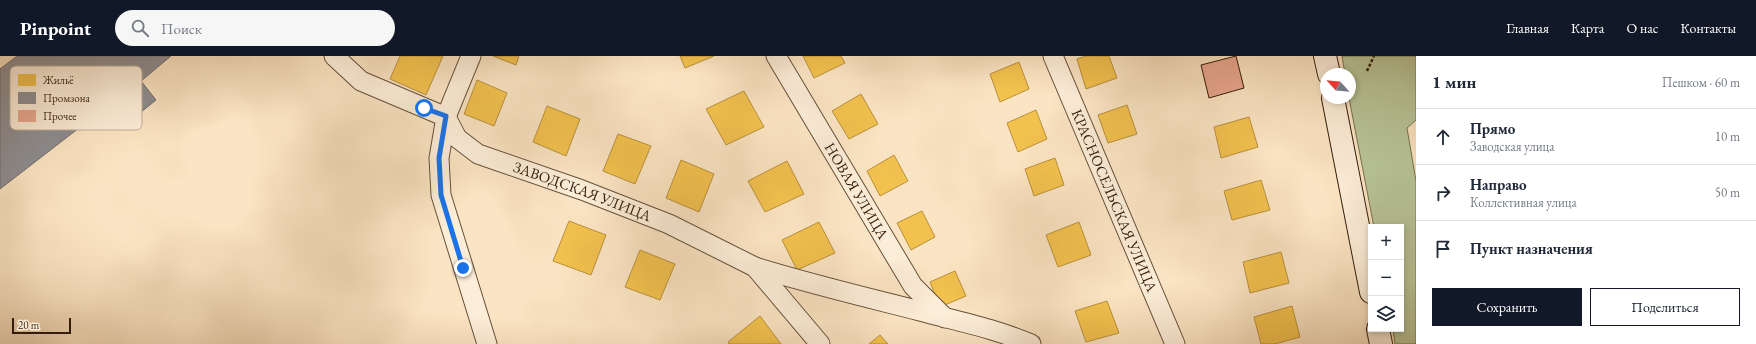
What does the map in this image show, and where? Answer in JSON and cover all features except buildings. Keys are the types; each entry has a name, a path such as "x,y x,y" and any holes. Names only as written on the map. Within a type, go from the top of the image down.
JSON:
{"street":[{"path":"334,56 361,81 446,116"},
{"path":"471,56 446,116 439,158 441,195 487,344"},
{"name":"НОВАЯ УЛИЦА","path":"776,56 913,286 945,318"},
{"name":"КРАСНОСЕЛЬСКАЯ УЛИЦА","path":"1054,56 1175,344"},
{"path":"1325,56 1328,68"},
{"path":"1334,104 1368,277"},
{"name":"ЗАВОДСКАЯ УЛИЦА","path":"446,116 457,138 478,154 582,190 669,224 755,267 820,344"},
{"path":"755,267 801,281 1018,338 1031,344"},
{"path":"1379,332 1381,344"}],"path":[{"path":"1367,71 1374,56"}],"green space":[{"path":"1342,56 1416,56 1416,120 1407,128 1416,181 1416,344 1395,344 1393,332 1404,332 1404,224 1373,224 1350,104 1356,104 1356,68 1344,68"}],"route":[{"path":"424,108 446,116 439,158 441,195 463,268"}]}
